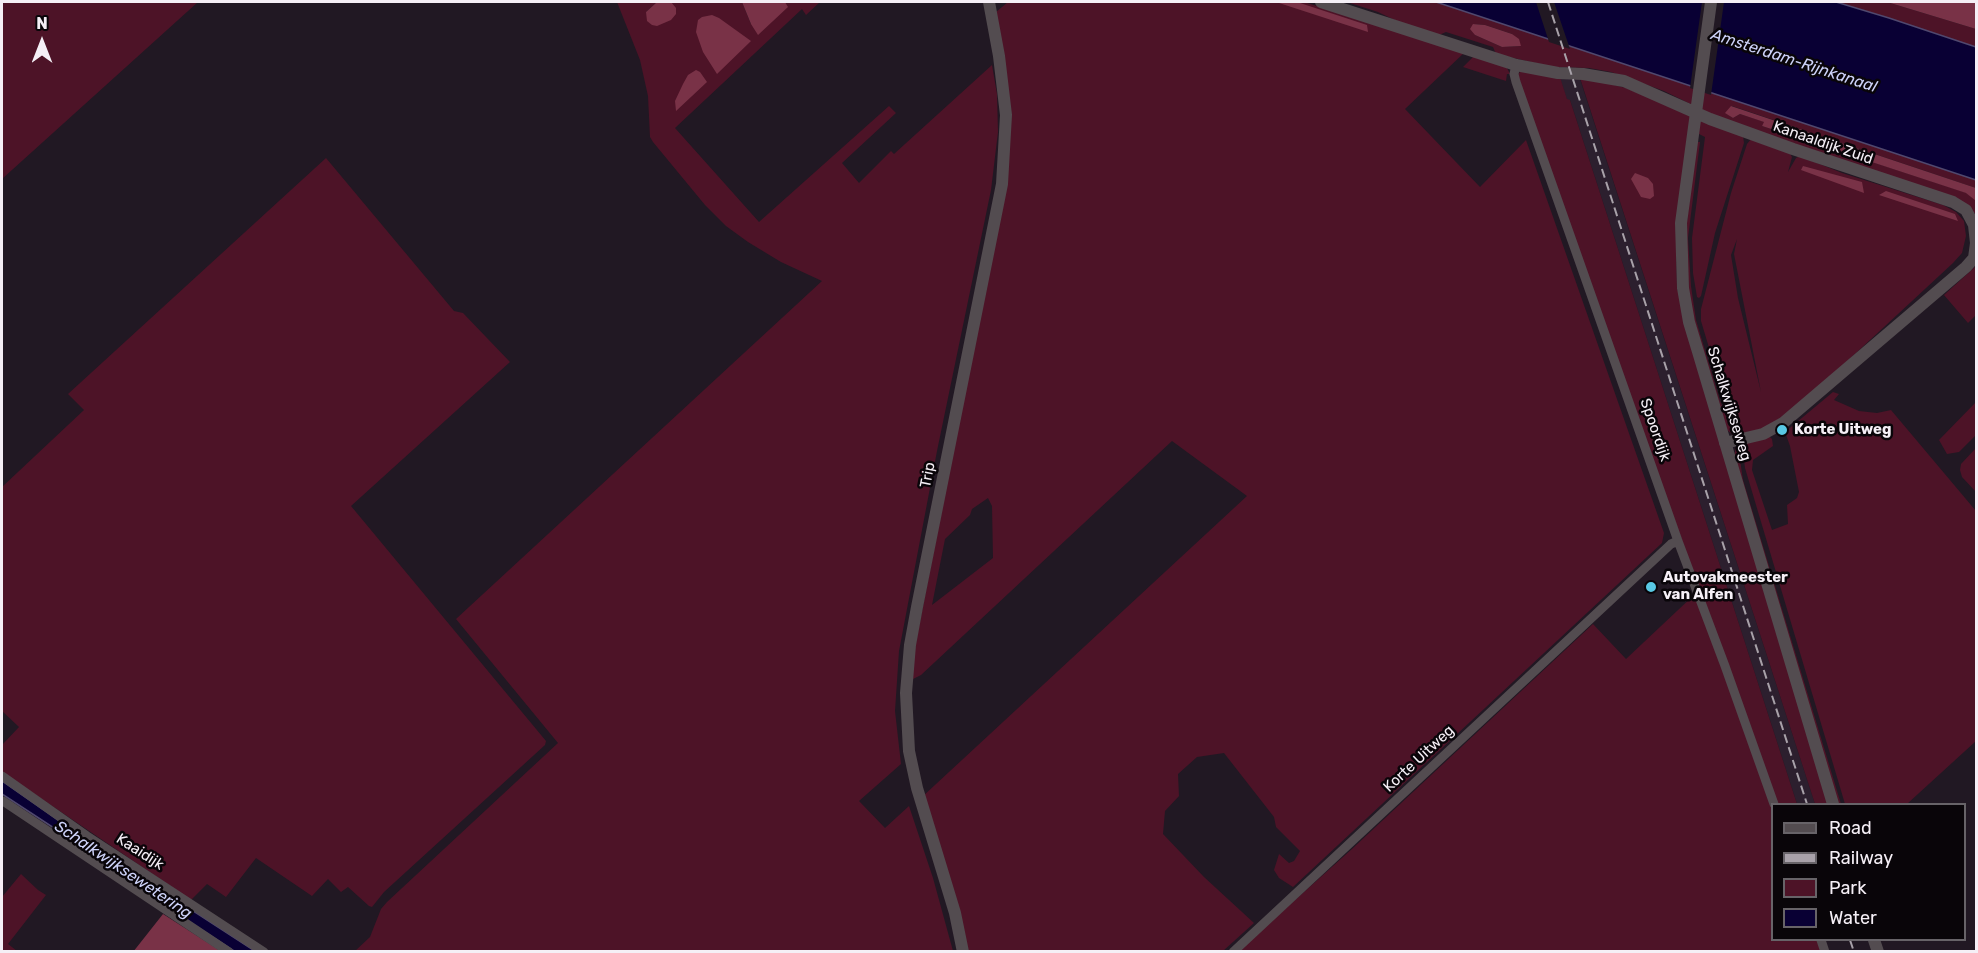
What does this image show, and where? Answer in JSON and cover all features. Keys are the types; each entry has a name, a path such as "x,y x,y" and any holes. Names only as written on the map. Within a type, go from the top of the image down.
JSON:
{"street":[{"name":"Trip","path":"963,951 955,913 917,788 909,751 906,693 916,607 1002,184 1006,115 999,56 988,2"},
{"name":"Kanaaldijk Zuid","path":"1321,2 1515,64 1550,72 1583,74 1623,81 1710,119 1761,138 1953,202 1969,214 1975,230 1976,243 1974,258 1966,267 1783,423 1763,434 1725,443"},
{"name":"Schalkwijkseweg","path":"1711,2 1681,222 1683,288 1689,322 1833,803"},
{"name":"Spoordijk","path":"1515,64 1516,82 1678,541 1774,803"},
{"name":"Korte Uitweg","path":"1233,951 1671,544 1678,541"},
{"name":"Kaaidijk","path":"2,776 87,836 264,951"},
{"path":"3,801 229,951"}],"shaded area":[{"path":"657,2 671,2 676,8 676,14 671,20 657,26 647,21 646,12"},
{"path":"742,2 785,2 788,7 758,35"},
{"path":"1276,2 1297,2 1367,25 1368,32"},
{"path":"1535,2 1555,2 1815,803 1797,803 1570,100 1567,100"},
{"path":"1887,2 1976,2 1976,29"},
{"path":"712,15 751,41 717,74 703,52 696,32 698,20"},
{"path":"1473,24 1485,25 1512,34 1519,39 1521,46 1502,47 1475,35 1470,29"},
{"path":"696,70 707,82 676,111 675,101 683,84 688,75"},
{"path":"1731,106 1976,188 1976,201 1966,193 1762,126 1764,122 1740,114 1733,118 1725,113"},
{"path":"1803,166 1862,182 1864,193 1801,170"},
{"path":"1635,173 1648,178 1653,184 1654,196 1650,199 1641,197 1631,179"},
{"path":"1886,191 1955,214 1958,221 1879,195"},
{"path":"163,914 219,950 218,952 133,952"}],"green space":[{"path":"2,2 198,2 2,179"},
{"path":"617,2 657,2 646,12 671,2 742,2 751,24 787,7 785,2 820,2 806,15 802,9 675,128 759,222 889,106 896,113 842,163 859,183 891,151 894,154 992,65 997,94 998,132 991,190 937,451 899,651 895,711 901,764 859,801 885,828 909,806 933,878 953,951 354,952 370,937 381,909 387,902 558,743 456,619 822,281 781,262 726,226 705,205 653,142 650,137 648,96 640,60"},
{"path":"1008,2 1304,2 1465,52 1405,109 1480,187 1526,140 1664,533 1662,543 1293,887 1279,878 1274,870 1279,854 1289,863 1294,861 1300,851 1276,827 1274,817 1224,753 1197,757 1178,774 1179,796 1165,811 1163,834 1204,877 1254,923 1223,951 968,951 922,797 1247,496 1172,441 921,675 911,680 913,657 1004,194 996,12","holes":["988,498 992,506 993,558 932,605 945,539 970,515 972,509"]},
{"path":"1347,2 1436,2 1912,158 1976,180 1976,188 1732,106 1726,113 1733,118 1740,114 1765,122 1762,126 1967,193 1976,201 1976,213 1717,117 1664,91 1611,72 1589,68 1553,67 1496,54 1493,47 1446,32 1439,35 1399,22","holes":["1473,24 1485,25 1512,34 1521,46 1502,47 1475,35"]},
{"path":"1836,2 1887,2 1976,29 1976,47"},
{"path":"1475,55 1505,64 1510,74 1507,74 1506,81 1463,67"},
{"path":"1521,71 1560,77 1567,99 1570,100 1797,803 1776,803 1520,87 1518,74"},
{"path":"1580,78 1626,88 1743,136 1744,143 1715,233 1699,298 1693,273 1692,238 1705,137 1689,129 1676,239 1677,288 1828,803 1815,803"},
{"path":"1751,139 1789,152 1792,157 1788,172 1796,158 1800,156 1842,173 1943,205 1956,212 1964,221 1966,236 1962,253 1953,263 1801,404 1767,427 1741,435 1725,401 1701,321 1701,309 1731,193 1747,144","holes":["1737,239 1734,254 1761,392 1738,298 1731,255"]},
{"path":"1696,142 1700,142 1688,238 1691,286 1696,320 1720,401 1735,435 1727,430 1717,402 1690,304 1685,239"},
{"path":"326,158 454,311 463,313 510,362 351,506 546,741 545,745 384,892 372,907 348,887 341,892 328,879 312,896 256,858 226,897 207,884 191,900 2,772 2,745 19,727 2,711 2,487 84,410 68,394"},
{"path":"1976,266 1976,315 1968,323 1944,295"},
{"path":"1833,392 1839,394 1834,400 1859,411 1877,413 1891,410 1976,511 1976,741 1908,803 1845,803 1745,468 1742,444 1769,436 1773,446 1753,460 1752,470 1772,530 1788,524 1787,505 1797,498 1799,492 1785,432"},
{"path":"1976,402 1976,435 1959,452 1947,454 1939,440"},
{"path":"1738,446 1743,480 1841,803 1838,803 1734,456"},
{"path":"1976,448 1976,492 1962,477 1960,470 1961,464"},
{"path":"1695,594 1771,804 1771,941 1818,941 1823,952 1237,952 1352,849 1593,624 1626,659"},
{"path":"21,874 46,895 8,944 17,951 2,951 2,897"}],"water":[{"name":"Amsterdam-Rijnkanaal","path":"1436,2 1836,2 1889,18 1976,47 1976,180"},
{"name":"Schalkwijksewetering","path":"2,781 121,864 255,951 234,951 197,927 86,849 2,794"}],"pier":[{"path":"1536,2 1554,2 1570,49 1549,42"},
{"path":"1702,2 1724,2 1711,95 1690,88"}],"railway":[{"path":"1548,2 1807,803"},
{"path":"1850,941 1854,952"}],"place":[{"name":"Korte Uitweg","path":"1782,430"},
{"name":"Autovakmeester van Alfen","path":"1651,587"}]}
